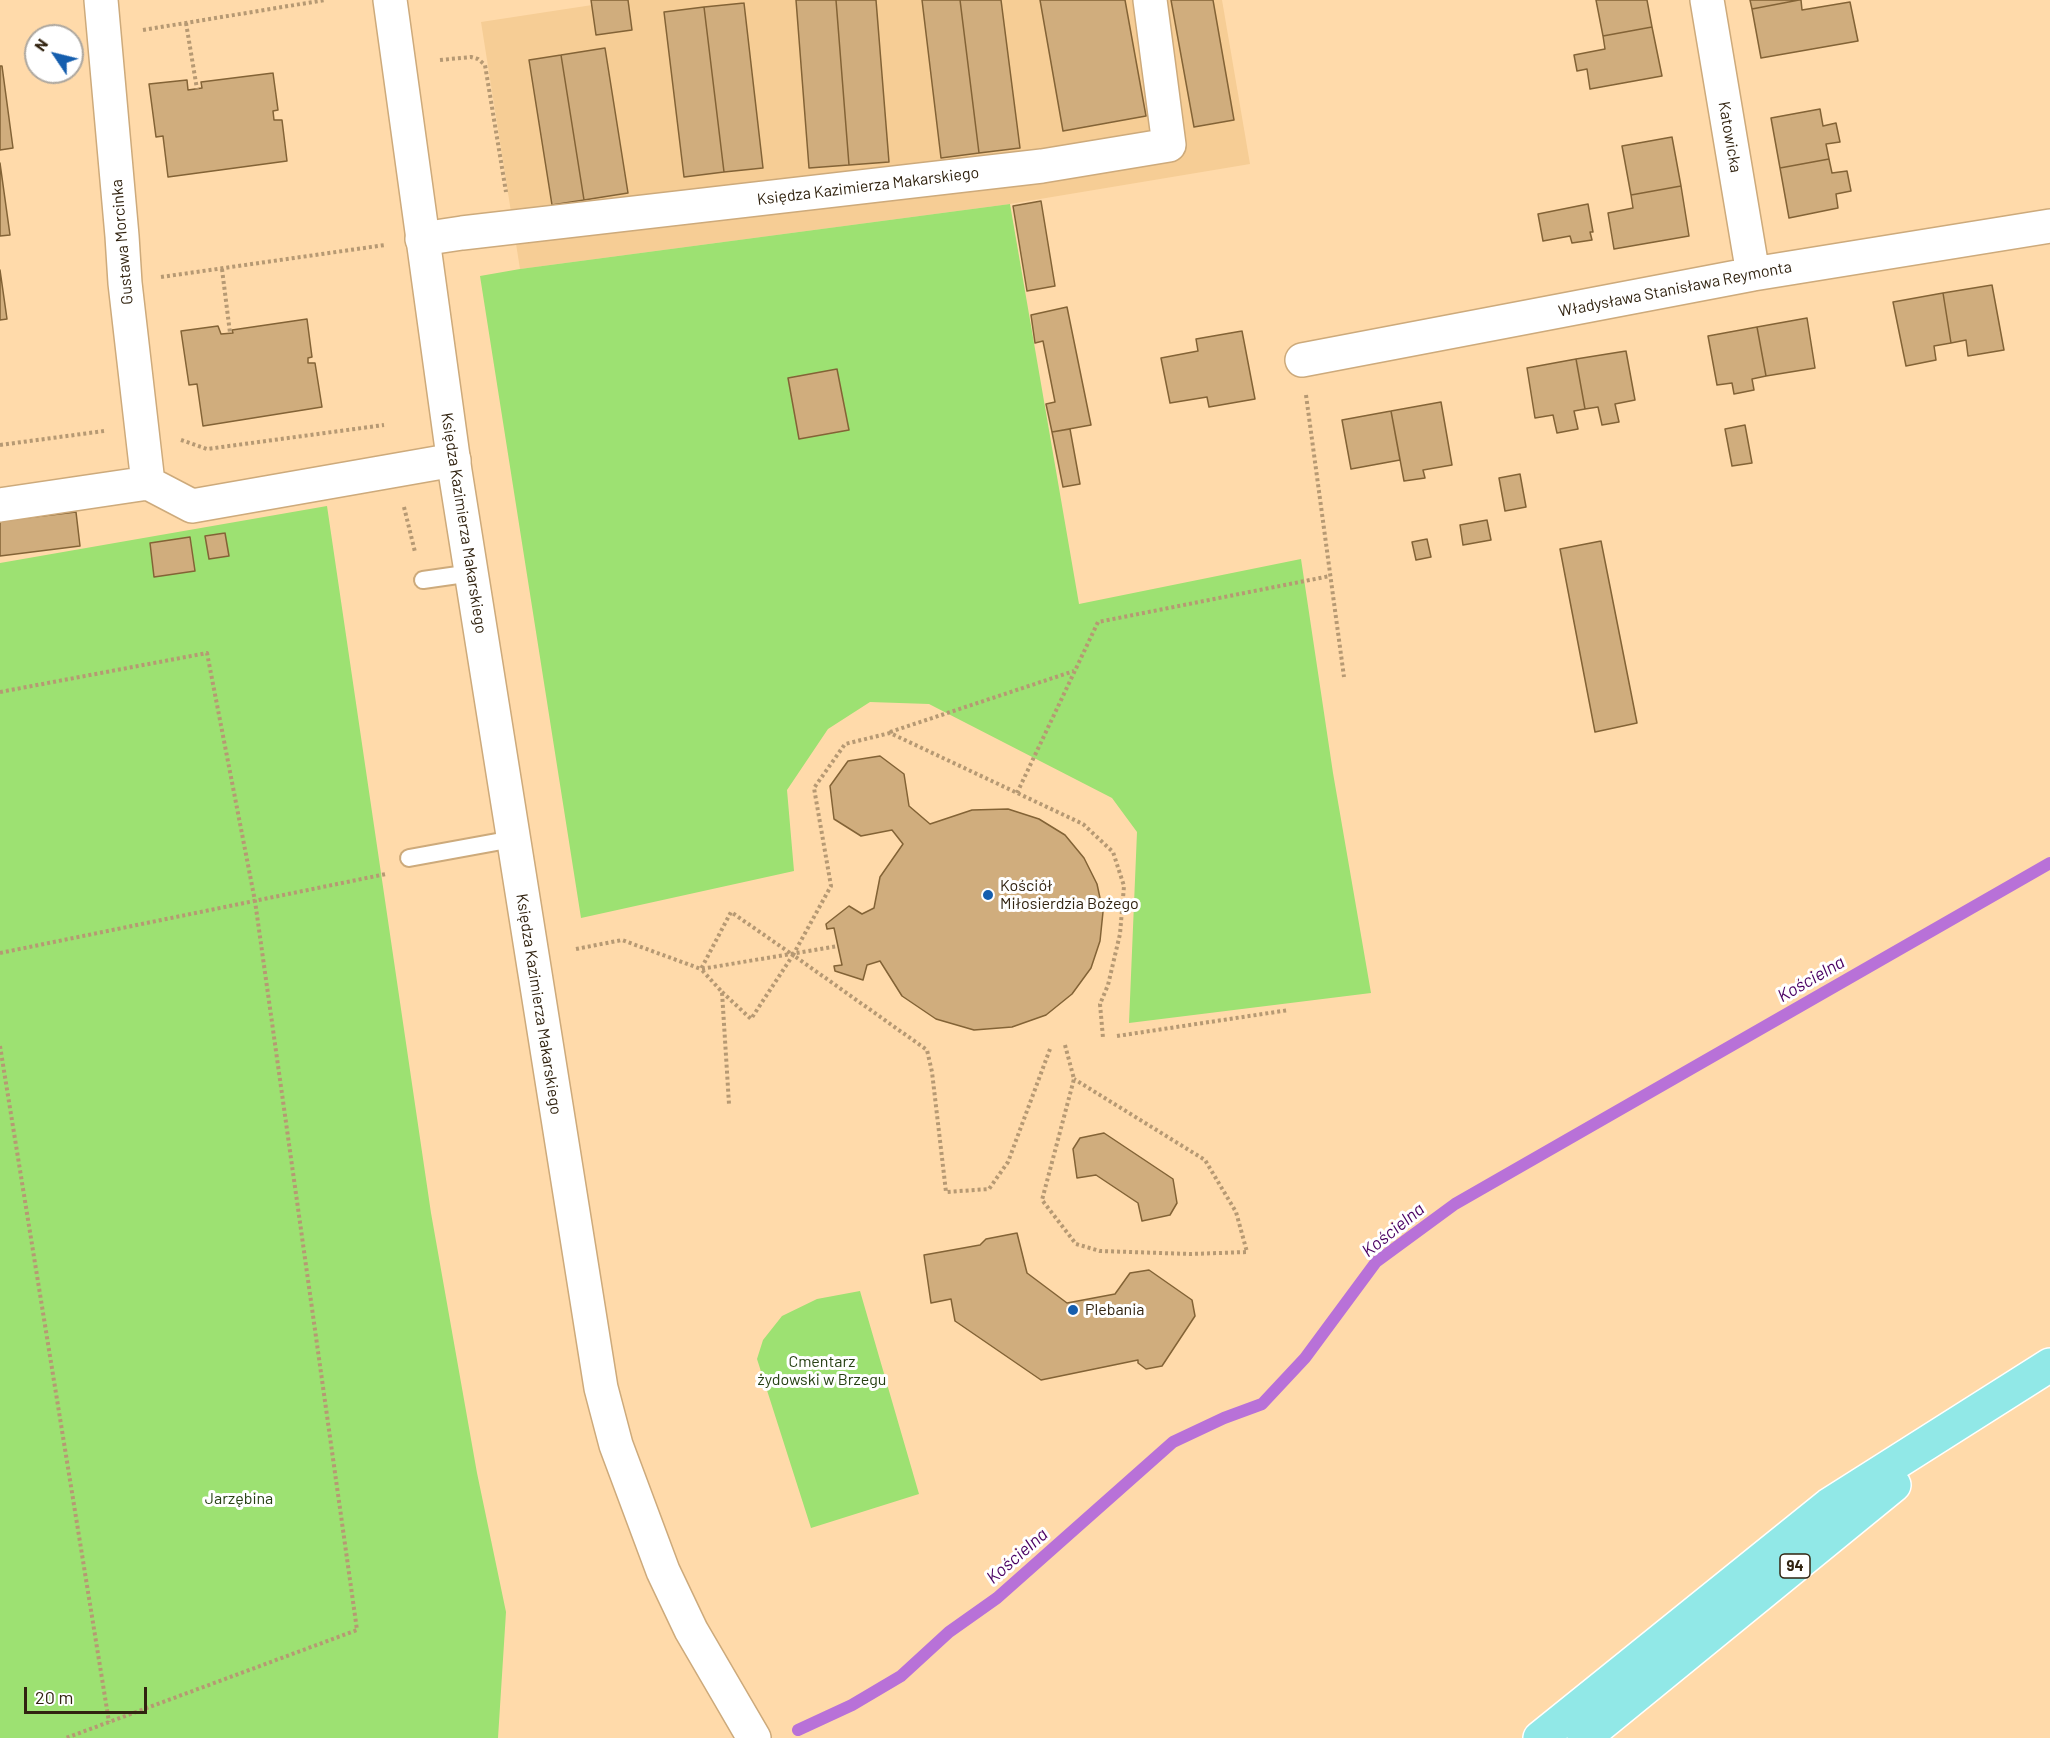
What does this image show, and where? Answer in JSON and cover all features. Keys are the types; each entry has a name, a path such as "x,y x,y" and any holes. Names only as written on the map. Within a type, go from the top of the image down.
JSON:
{"main road":[{"name":"94","path":"1540,1738 1829,1505 2050,1365"},
{"name":"94","path":"1584,1738 2006,1394"}],"street":[{"name":"Gustawa Morcinka","path":"101,0 125,283 148,483"},
{"name":"Księdza Kazimierza Makarskiego","path":"390,0 454,460 601,1388 616,1445 663,1571 691,1629 754,1738"},
{"name":"Księdza Kazimierza Makarskiego","path":"422,239 1042,166 1169,145 1150,0"},
{"name":"Katowicka","path":"1707,0 1753,274"},
{"name":"Władysława Stanisława Reymonta","path":"1302,360 1753,274 2050,226"},
{"path":"0,506 148,483 192,506 454,460"}],"lane":[{"path":"423,580 472,573"},
{"path":"409,858 513,839"}],"path":[{"path":"104,36 325,0"},
{"path":"186,23 197,88"},
{"path":"440,60 471,57 485,65 512,227"},
{"path":"125,283 363,248"},
{"path":"222,268 230,333"},
{"path":"1302,360 1344,677"},
{"path":"0,446 141,426 207,449 384,425"},
{"path":"394,469 423,580"},
{"path":"1017,793 1098,622 1330,576"},
{"path":"0,692 207,652 255,901 357,1630 66,1738"},
{"path":"576,948 622,940 701,969 751,1019 793,955 831,886 814,788 845,744 890,733 1074,671"},
{"path":"890,733 1083,824 1113,852 1124,886 1120,933 1108,985 1100,1004 1103,1038"},
{"path":"0,952 388,874"},
{"path":"701,969 731,912 927,1050 932,1072 946,1192 989,1189 1008,1162 1050,1049"},
{"path":"701,969 838,946"},
{"path":"722,992 729,1104"},
{"path":"1117,1036 1289,1010"},
{"path":"1065,1045 1074,1079 1042,1200 1076,1244 1100,1251 1191,1254 1247,1252 1236,1212 1205,1160 1074,1079"},
{"path":"0,1046 109,1722"}],"shaded area":[{"path":"625,0 1222,0 1250,164 1010,204 520,269 481,22"}],"green space":[{"path":"1010,204 1079,604 1301,559 1333,773 1371,993 1129,1023 1137,832 1112,798 929,704 870,702 828,729 787,790 794,871 581,918 480,276"},
{"name":"Jarzębina","path":"327,506 431,1213 477,1473 506,1612 498,1738 0,1738 0,563"},
{"name":"Cmentarz żydowski w Brzegu","path":"860,1291 919,1494 811,1528 757,1359 763,1340 782,1316 817,1299"}],"building":[{"path":"591,0 628,0 632,30 596,35"},
{"path":"796,0 836,0 849,165 809,168"},
{"path":"836,0 876,0 889,162 849,165"},
{"path":"922,0 960,0 979,153 941,158"},
{"path":"960,0 1001,0 1020,148 979,153"},
{"path":"1040,0 1125,0 1146,116 1063,131"},
{"path":"1171,0 1213,0 1234,120 1194,127"},
{"path":"1596,0 1647,0 1652,27 1603,36"},
{"path":"1750,0 1799,0 1752,9"},
{"path":"1801,0 1802,10 1850,2 1858,41 1761,58 1752,9"},
{"path":"744,3 763,168 724,172 704,7"},
{"path":"704,7 724,172 684,177 664,12"},
{"path":"1652,27 1662,76 1590,89 1587,69 1577,71 1574,55 1605,49 1603,36"},
{"path":"605,48 628,193 584,200 561,55"},
{"path":"561,55 584,200 552,205 529,60"},
{"path":"0,66 2,66 13,148 0,150"},
{"path":"273,73 278,110 273,111 274,120 282,120 287,161 168,177 163,136 156,137 149,84 187,80 188,90 202,88 201,82"},
{"path":"1820,109 1823,126 1836,123 1840,142 1826,144 1829,159 1780,168 1771,118"},
{"path":"1672,137 1681,186 1631,195 1622,146"},
{"path":"1829,159 1832,173 1847,171 1851,191 1836,194 1838,208 1789,218 1780,168"},
{"path":"0,163 10,235 0,236"},
{"path":"1681,186 1689,236 1614,249 1608,213 1633,208 1631,195"},
{"path":"1041,201 1055,286 1027,291 1013,206"},
{"path":"1588,204 1593,232 1590,232 1592,240 1572,243 1570,236 1543,241 1538,214"},
{"path":"0,270 7,319 0,320"},
{"path":"1992,285 2004,350 1968,356 1966,340 1951,343 1943,293"},
{"path":"1943,293 1951,343 1934,346 1936,360 1906,366 1893,302"},
{"path":"1067,307 1091,425 1052,432 1046,404 1055,402 1043,341 1035,343 1031,315"},
{"path":"1807,318 1815,368 1766,376 1757,327"},
{"path":"307,319 312,357 308,358 308,363 315,363 322,407 203,426 197,384 189,385 181,331 218,326 221,334 233,333 232,330"},
{"path":"1757,327 1766,376 1752,379 1754,390 1734,394 1732,383 1717,385 1708,336"},
{"path":"1242,331 1255,399 1209,407 1207,397 1170,403 1161,358 1198,351 1196,339"},
{"path":"1626,351 1635,400 1615,404 1619,422 1602,425 1598,407 1585,409 1576,359"},
{"path":"1576,359 1585,409 1574,411 1578,429 1557,433 1553,415 1535,418 1527,368"},
{"path":"837,369 849,430 799,439 788,378"},
{"path":"1441,402 1452,465 1423,470 1425,478 1404,481 1391,411"},
{"path":"1391,411 1400,460 1351,469 1342,420"},
{"path":"1745,425 1752,463 1732,466 1725,429"},
{"path":"1070,429 1080,484 1063,487 1052,432"},
{"path":"1520,474 1526,507 1505,511 1499,478"},
{"path":"76,512 80,546 0,556 0,521"},
{"path":"1487,520 1491,540 1463,545 1460,525"},
{"path":"225,533 229,556 209,559 205,536"},
{"path":"190,537 195,571 154,577 150,543"},
{"path":"1427,539 1431,557 1416,560 1412,542"},
{"path":"1601,541 1637,723 1595,732 1560,549"},
{"name":"Kościół Miłosierdzia Bożego","path":"880,756 904,774 909,806 930,824 972,810 1008,809 1039,819 1065,835 1084,858 1097,884 1103,912 1100,941 1091,968 1072,994 1046,1015 1012,1027 974,1030 936,1019 902,996 880,961 867,965 863,980 835,971 834,966 842,965 834,928 827,929 826,924 849,906 862,914 874,908 880,877 903,844 892,830 861,836 834,819 830,786 848,761"},
{"path":"1104,1133 1173,1179 1177,1203 1170,1215 1142,1221 1138,1203 1096,1175 1077,1178 1073,1149 1080,1138"},
{"name":"Plebania","path":"1017,1233 1027,1273 1067,1303 1115,1294 1130,1273 1149,1270 1192,1300 1195,1316 1162,1366 1146,1369 1138,1363 1138,1360 1041,1380 955,1321 951,1299 931,1303 924,1255 980,1245 986,1239"}],"waterway":[{"name":"Kościelna","path":"798,1730 852,1705 901,1676 949,1632 997,1598 1173,1442 1224,1418 1262,1404 1305,1358 1376,1262 1455,1204 2050,863"}],"place":[{"name":"Kościół Miłosierdzia Bożego","path":"988,895"},
{"name":"Plebania","path":"1073,1310"}]}
